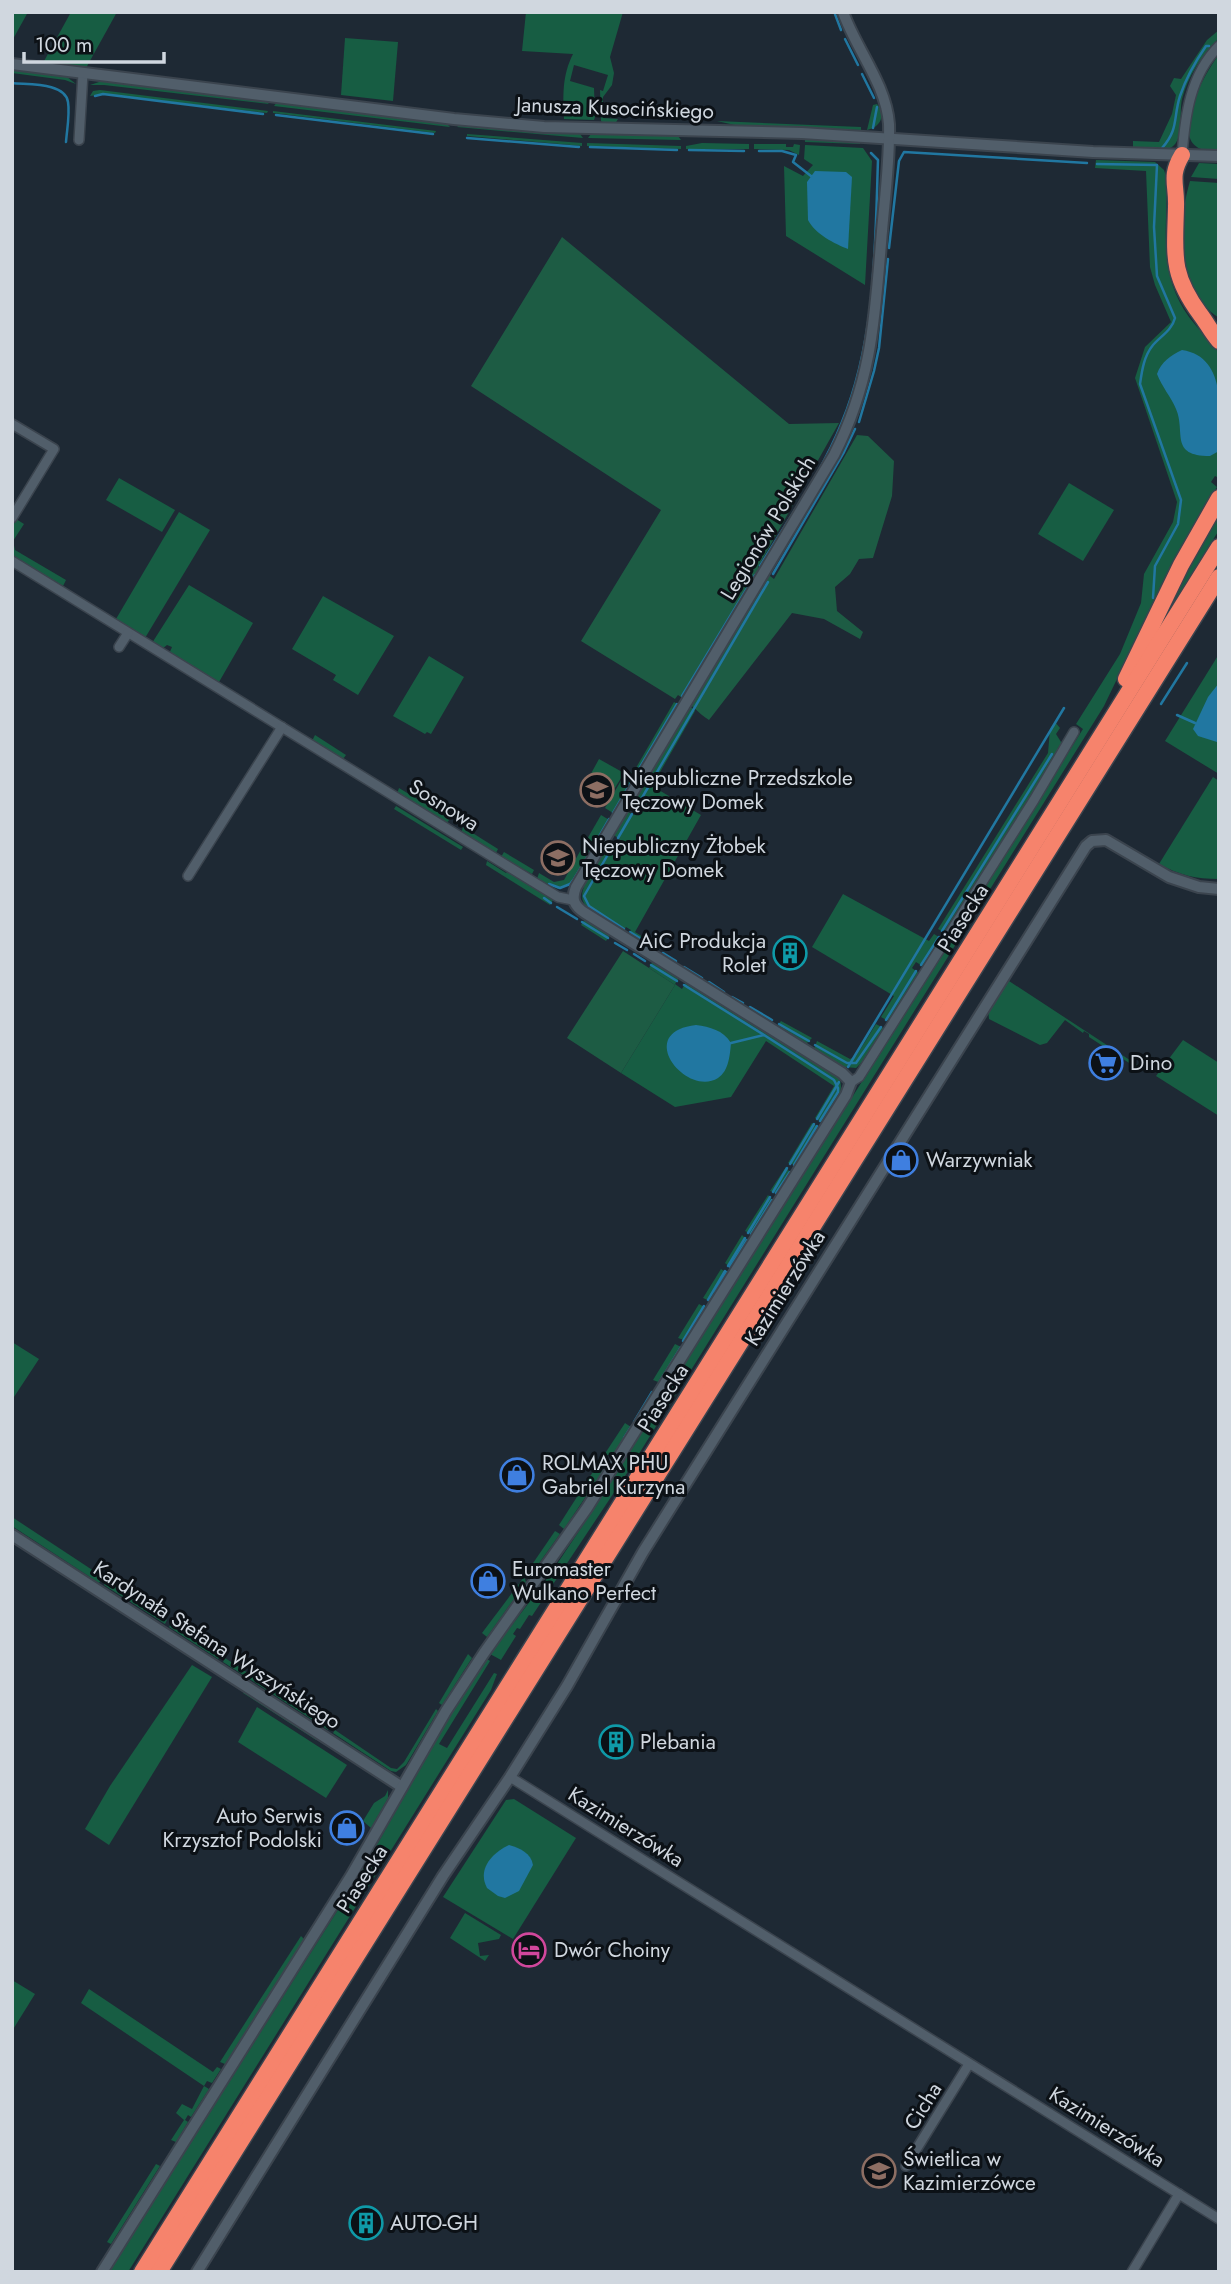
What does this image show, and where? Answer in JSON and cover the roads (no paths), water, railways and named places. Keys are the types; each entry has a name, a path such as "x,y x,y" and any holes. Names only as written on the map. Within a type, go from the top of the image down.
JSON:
{"highway":[{"path":"1182,155 1173,175 1176,267 1187,296 1219,341"},
{"path":"1201,316 1219,324"},
{"path":"1077,775 1181,565 1219,498"},
{"name":"Piasecka","path":"142,2272 1219,547"},
{"name":"Piasecka","path":"159,2272 1219,577"}],"street":[{"name":"Legionów Polskich","path":"573,900 576,887 823,474 853,413 866,374 873,331 889,118 884,100 843,12"},
{"path":"1182,155 1184,119 1191,94 1202,68 1219,46"},
{"name":"Janusza Kusocińskiego","path":"12,64 544,127 802,133 1093,152 1219,156"},
{"path":"79,140 83,73"},
{"path":"12,424 54,449 12,518"},
{"name":"Sosnowa","path":"12,561 558,897 573,900 585,913 842,1073 851,1082"},
{"path":"119,647 128,633"},
{"path":"188,876 282,727"},
{"path":"102,2272 351,1876 468,1677 587,1508 781,1201 846,1096 851,1082 859,1077 947,939 1074,732"},
{"name":"Kazimierzówka","path":"1219,889 1184,883 1106,840 1091,841 687,1481 643,1552 567,1686 510,1777 1219,2219"},
{"name":"Kardynała Stefana Wyszyńskiego","path":"12,1535 402,1787"},
{"path":"197,2272 436,1887 510,1777"},
{"name":"Cicha","path":"906,2166 969,2064"},
{"path":"1132,2272 1179,2194"}],"water":[{"path":"815,171 846,172 852,177 848,249 820,234 808,220 807,182"},
{"path":"1182,350 1197,355 1208,364 1218,390 1219,451 1210,456 1197,455 1184,447 1176,409 1157,374 1167,359"},
{"path":"1219,683 1217,742 1198,736 1193,729 1208,697"},
{"path":"696,1025 716,1030 731,1043 725,1071 718,1078 706,1082 681,1072 672,1062 667,1050 668,1039 678,1030"},
{"path":"509,1845 530,1857 533,1865 519,1891 505,1898 487,1888 484,1874 492,1857"}],"waterway":[{"path":"835,14 841,30"},
{"path":"845,39 858,65"},
{"path":"1162,148 1173,129 1180,96 1188,76 1206,46 1209,46"},
{"path":"862,74 874,98"},
{"path":"12,83 53,88 65,96 69,111 66,142"},
{"path":"95,96 103,94 263,114"},
{"path":"873,128 877,107"},
{"path":"276,115 433,134"},
{"path":"467,138 579,147"},
{"path":"590,147 677,150"},
{"path":"689,150 744,151"},
{"path":"759,151 782,151 796,155 793,162 811,176"},
{"path":"889,248 899,161 904,152 1087,163"},
{"path":"760,566 804,496 834,441 862,359 874,260 878,160 871,153"},
{"path":"1097,164 1157,165 1154,227 1157,276 1175,318 1147,354 1140,384 1181,500 1178,524 1155,566 1153,598"},
{"path":"859,422 879,348 888,259"},
{"path":"773,574 855,429"},
{"path":"682,696 755,575"},
{"path":"636,808 768,582"},
{"path":"1161,704 1187,663"},
{"path":"613,813 677,704"},
{"path":"848,1067 1064,708"},
{"path":"1177,715 1195,723"},
{"path":"942,931 1052,754"},
{"path":"618,838 632,814"},
{"path":"594,845 609,819"},
{"path":"614,844 584,896 589,906 624,929"},
{"path":"549,884 560,888 570,884 591,851"},
{"path":"544,898 551,903"},
{"path":"557,907 577,919"},
{"path":"582,922 608,938"},
{"path":"630,932 656,948"},
{"path":"921,965 939,937"},
{"path":"615,943 627,950"},
{"path":"663,953 676,961"},
{"path":"634,954 645,961"},
{"path":"651,965 677,981"},
{"path":"684,967 702,978"},
{"path":"886,1020 916,971"},
{"path":"709,982 724,992"},
{"path":"684,985 764,1035"},
{"path":"732,997 743,1003"},
{"path":"750,1007 772,1020"},
{"path":"779,1024 809,1041"},
{"path":"815,1045 847,1063 856,1063 881,1027"},
{"path":"731,1043 764,1035 834,1080 838,1092 820,1121"},
{"path":"817,1119 839,1082"},
{"path":"790,1164 814,1124"},
{"path":"794,1165 817,1126"},
{"path":"773,1192 787,1168"},
{"path":"776,1193 790,1172"},
{"path":"748,1233 770,1197"},
{"path":"751,1234 772,1200"},
{"path":"728,1266 745,1238"},
{"path":"730,1267 747,1240"},
{"path":"708,1300 725,1271"},
{"path":"715,1292 727,1272"},
{"path":"683,1341 704,1306"},
{"path":"659,1383 681,1347"},
{"path":"634,1422 652,1392"},
{"path":"624,1438 631,1427"}],"place":[{"name":"Niepubliczne Przedszkole Tęczowy Domek","path":"597,790"},
{"name":"Niepubliczny Żłobek Tęczowy Domek","path":"558,858"},
{"name":"AiC Produkcja Rolet","path":"790,953"},
{"name":"Dino","path":"1106,1063"},
{"name":"Warzywniak","path":"901,1160"},
{"name":"ROLMAX PHU Gabriel Kurzyna","path":"517,1475"},
{"name":"Euromaster Wulkano Perfect","path":"488,1581"},
{"name":"Plebania","path":"616,1742"},
{"name":"Auto Serwis Krzysztof Podolski","path":"347,1828"},
{"name":"Dwór Choiny","path":"529,1950"},
{"name":"Świetlica w Kazimierzówce","path":"879,2171"},
{"name":"AUTO-GH","path":"366,2223"}]}
